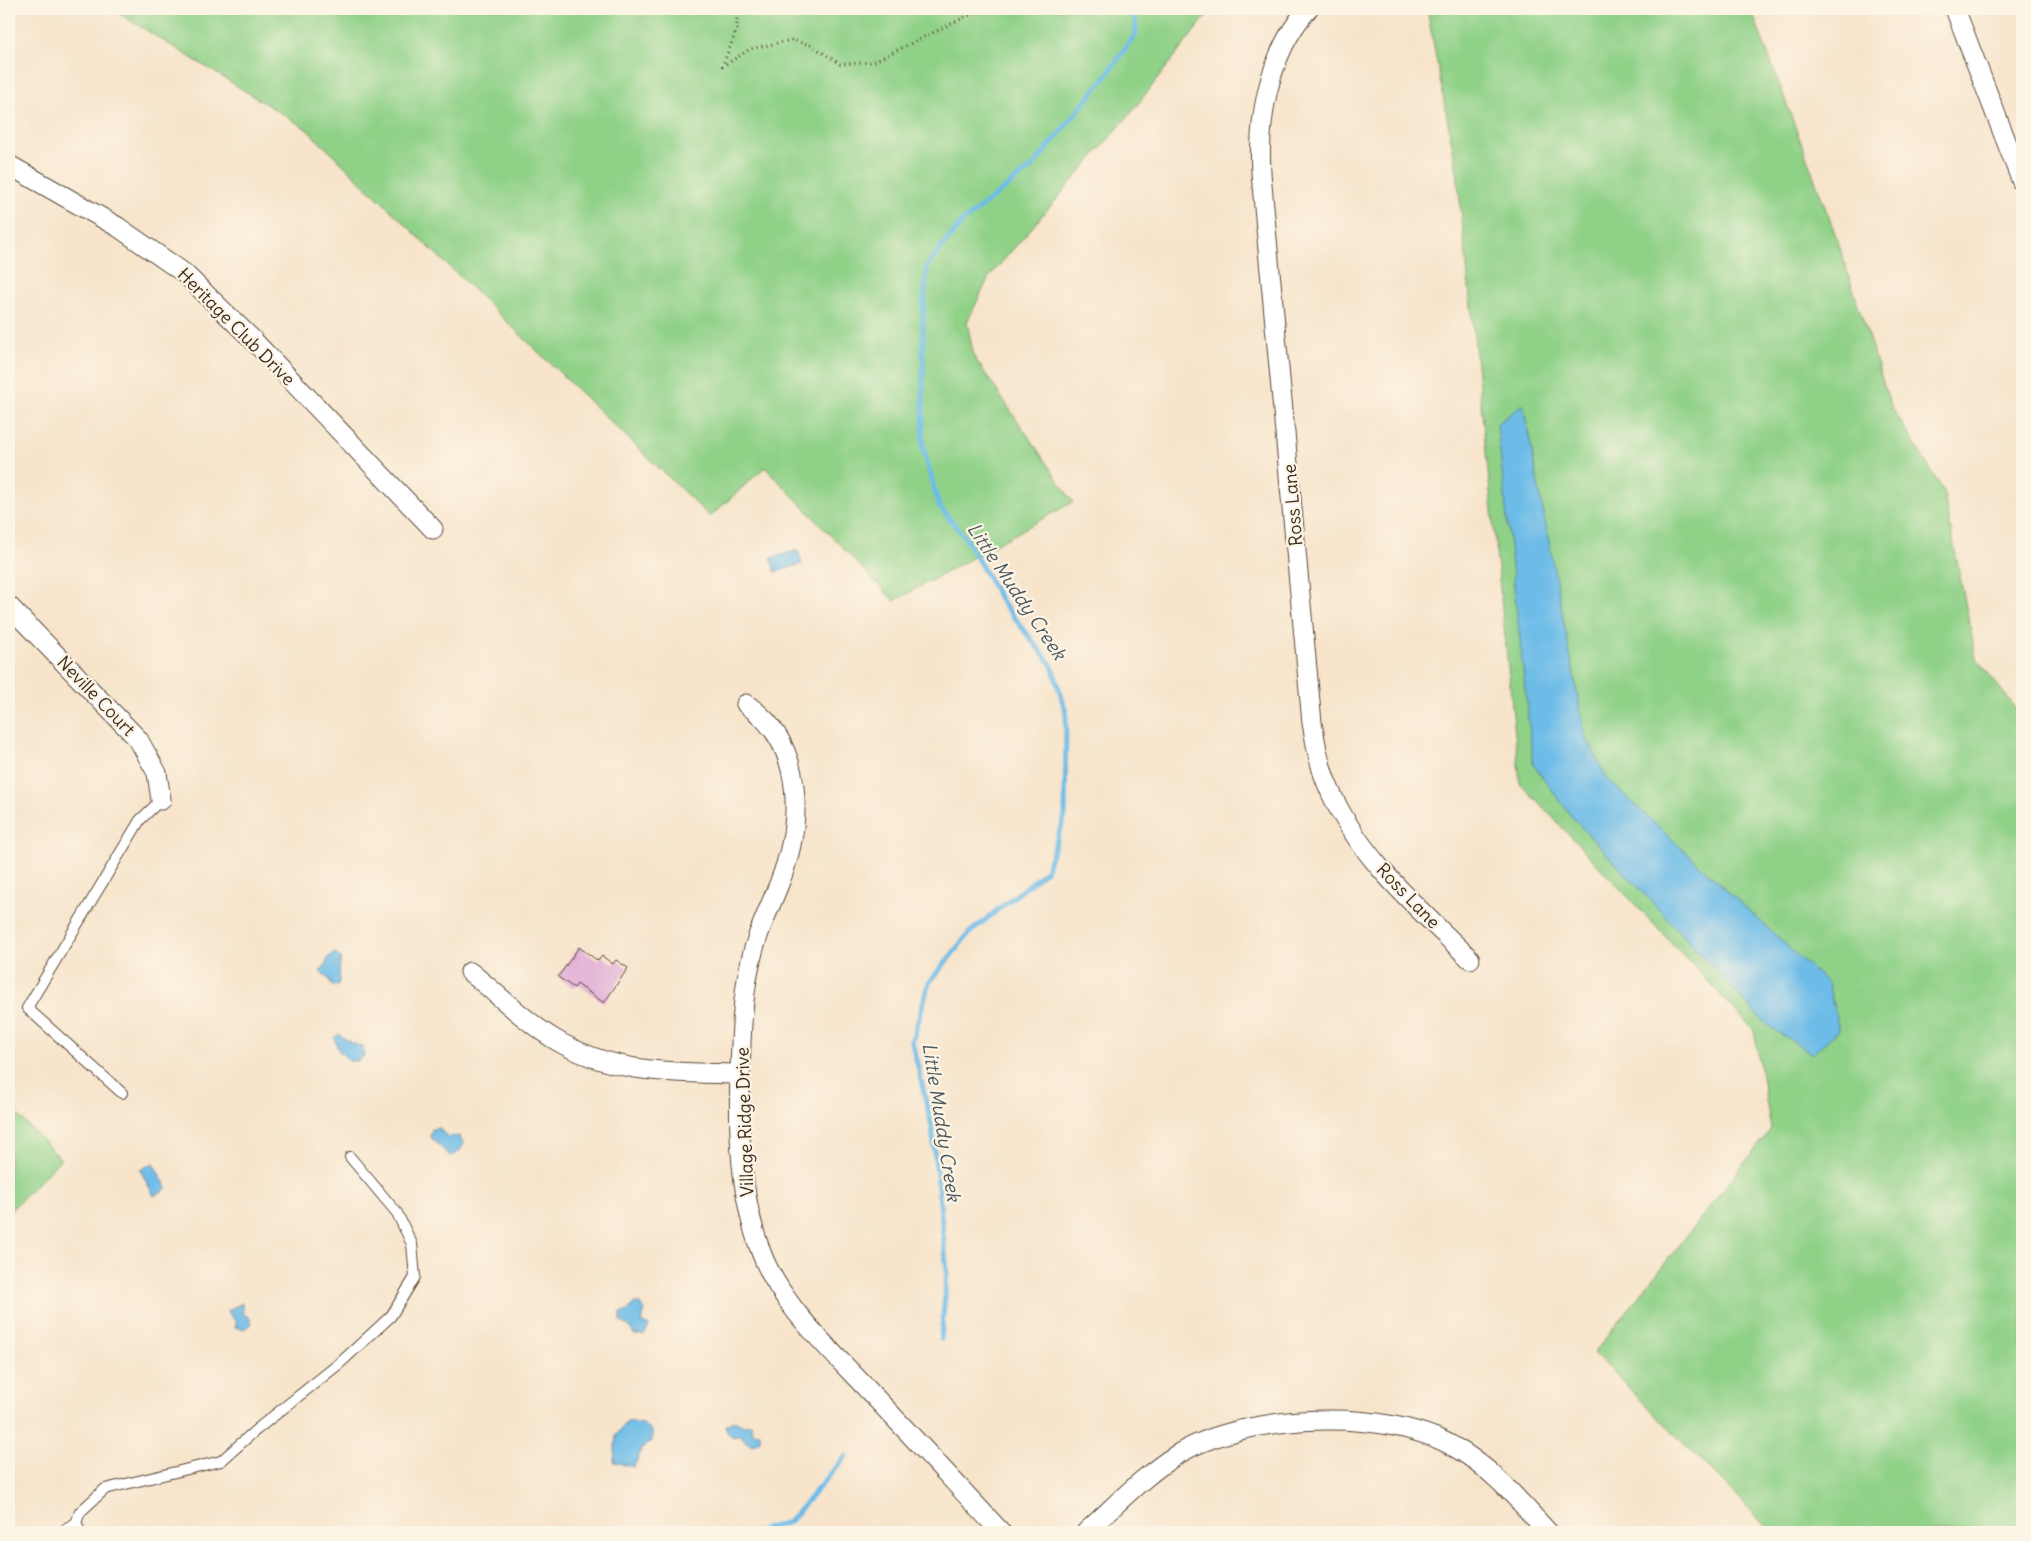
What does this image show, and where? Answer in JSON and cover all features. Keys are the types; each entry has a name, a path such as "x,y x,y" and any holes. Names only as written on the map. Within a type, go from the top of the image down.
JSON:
{"street":[{"name":"Ross Lane","path":"1308,9 1289,36 1274,71 1264,108 1260,147 1312,723 1328,786 1356,836 1393,882 1470,959"},
{"path":"1954,9 2022,182"},
{"name":"Heritage Club Drive","path":"9,165 118,227 184,273 250,337 433,529"},
{"name":"Neville Court","path":"9,606 138,740 152,761 157,773 161,800"},
{"name":"Village Ridge Drive","path":"746,704 767,721 782,742 792,775 795,819 791,846 780,884 759,929 749,967 740,1074 747,1203 761,1252 787,1298 820,1339 1001,1532"},
{"path":"470,972 552,1038 599,1061 651,1071 740,1074"},
{"path":"1086,1532 1158,1467 1203,1442 1240,1430 1318,1421 1371,1422 1409,1428 1434,1436 1457,1448 1478,1463 1548,1532"}],"lane":[{"path":"122,1092 28,1008 140,820 161,800"},
{"path":"72,1531 80,1512 105,1489 221,1461 256,1430 340,1363 391,1316 414,1277 412,1244 396,1213 350,1157"}],"path":[{"path":"737,9 737,30 722,67 750,49 792,40 813,46 840,64 873,62 967,16 989,9"}],"green space":[{"path":"112,9 1221,9 1207,15 1131,113 989,277 967,322 974,357 1073,502 894,601 765,467 710,517 305,128"},
{"path":"1427,9 1751,9 1836,236 1890,404 1943,490 1976,658 2022,716 2022,1532 1772,1532 1594,1353 1771,1129 1754,1030 1520,783 1457,171"},
{"path":"9,1106 61,1159 9,1212"}],"water":[{"path":"1523,404 1585,734 1607,779 1828,984 1839,1030 1812,1054 1767,1025 1571,816 1533,764 1497,424"},
{"path":"798,550 802,564 775,572 771,558"},
{"path":"336,953 341,958 339,978 338,985 332,986 328,978 320,972 326,964 328,957"},
{"path":"339,1034 349,1042 363,1047 364,1056 357,1061 349,1061 339,1051 334,1038"},
{"path":"440,1128 448,1136 459,1136 464,1144 459,1152 450,1156 430,1137 432,1129"},
{"path":"153,1163 167,1188 154,1196 140,1170"},
{"path":"242,1303 243,1314 249,1317 252,1324 243,1329 235,1327 237,1321 231,1317 228,1310"},
{"path":"634,1303 640,1304 645,1311 641,1322 649,1326 644,1335 634,1335 629,1326 621,1322 621,1313 628,1311"},
{"path":"734,1420 744,1425 751,1424 752,1432 760,1433 760,1440 753,1445 747,1443 741,1435 733,1437 727,1432 726,1425"},
{"path":"628,1421 643,1424 652,1432 652,1441 642,1449 634,1467 614,1462 616,1435"}],"building":[{"path":"579,947 598,961 602,956 613,964 616,960 628,968 604,1003 577,984 574,988 558,977"}],"waterway":[{"name":"Little Muddy Creek","path":"941,1339 947,1271 932,1127 912,1042 929,983 969,933 1046,871 1065,816 1066,712 1052,666 1002,602 966,539 939,506 923,447 923,309 927,266 961,223 1033,166 1106,76 1136,33 1134,9"},
{"name":"Little Muddy Creek","path":"755,1532 789,1522 846,1456"},
{"name":"Little Muddy Creek","path":"655,1532 664,1529 686,1532"}]}
